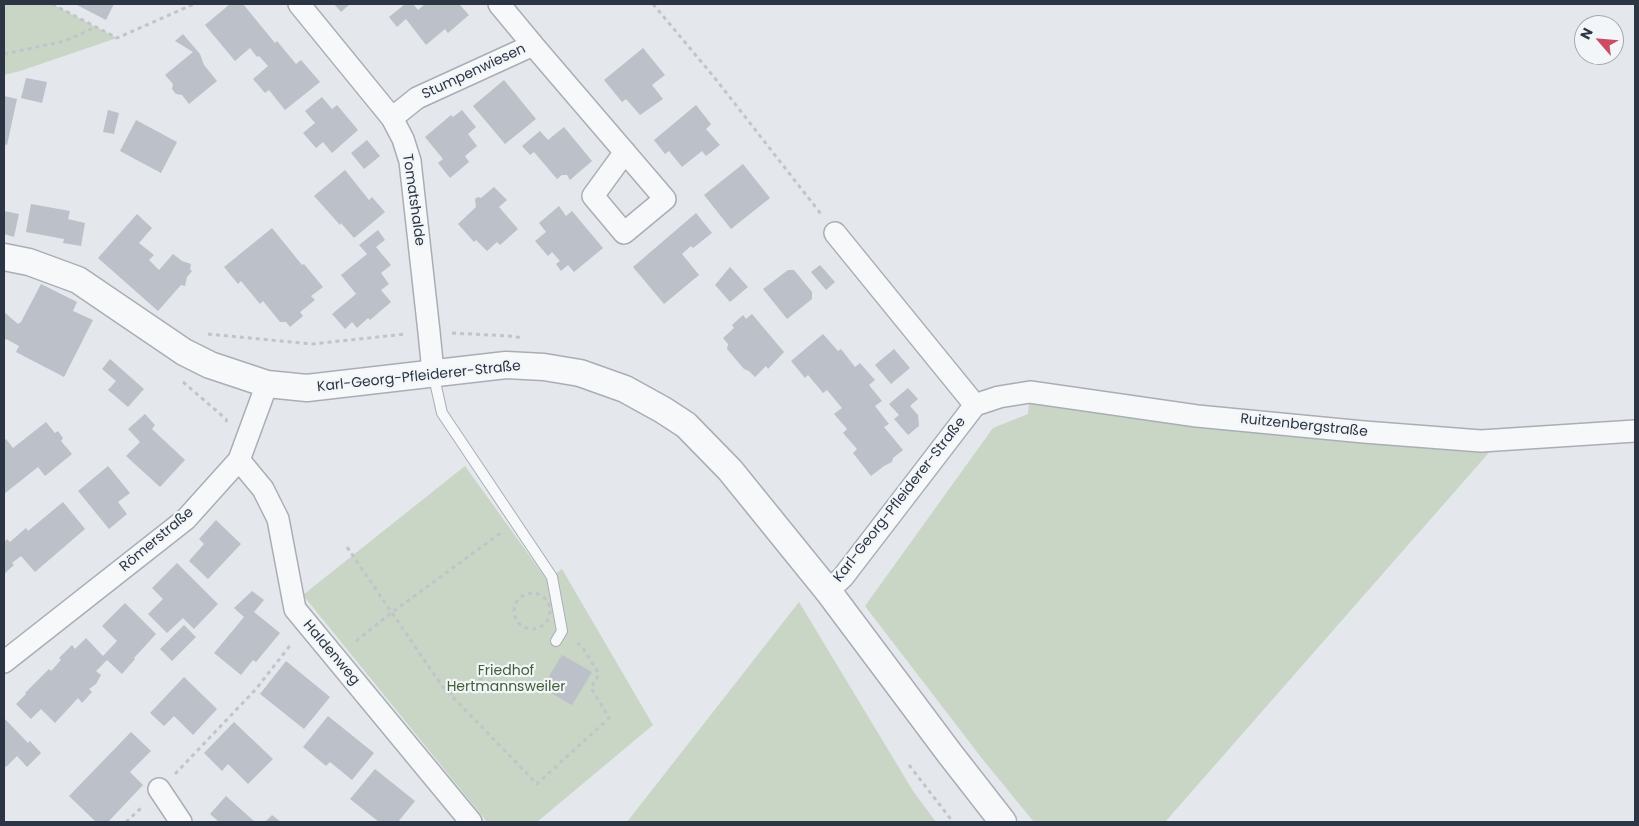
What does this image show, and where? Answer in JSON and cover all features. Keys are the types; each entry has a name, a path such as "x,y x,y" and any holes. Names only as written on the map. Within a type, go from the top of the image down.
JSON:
{"street":[{"name":"Tomatshalde","path":"299,4 392,118 403,139 410,161 433,372"},
{"name":"Stumpenwiesen","path":"499,4 625,152"},
{"name":"Stumpenwiesen","path":"392,118 417,98 532,45"},
{"name":"Karl-Georg-Pfleiderer-Straße","path":"4,257 29,262 78,280 184,352 210,365 267,384 307,388 506,365 544,367 580,373 625,389 686,425 724,464 828,591 843,577 975,405 835,233"},
{"name":"Römerstraße","path":"4,662 186,520 239,460 267,384"},
{"name":"Ruitzenbergstraße","path":"975,405 999,397 1030,392 1198,416 1481,441 1635,431"},
{"name":"Haldenweg","path":"239,460 263,489 278,519 295,609 471,822"},
{"path":"828,591 1003,822"},
{"path":"159,790 181,822"}],"lane":[{"path":"433,372 442,412 552,577 562,630 556,641"}],"path":[{"path":"52,4 117,38 194,4"},
{"path":"653,4 714,77 835,233"},
{"path":"4,54 65,41 96,27"},
{"path":"204,334 312,344 430,332 509,336 528,339"},
{"path":"182,381 195,395 226,419 239,460"},
{"path":"356,641 391,613 516,523"},
{"path":"347,547 442,686 538,784 609,718 591,688 599,674 584,648 562,630"},
{"path":"528,593 540,595 549,604 550,610 547,621 538,628 532,629 521,626 515,616 514,610 518,599 528,593"},
{"path":"159,790 256,689 285,653"},
{"path":"450,694 508,666"},
{"path":"909,765 953,822"},
{"path":"126,822 132,817"}],"green space":[{"path":"4,4 52,4 117,38 4,75"},
{"path":"1030,392 1500,440 1165,822 1034,822 984,761 865,606 993,428 1028,414"},
{"name":"Friedhof Hertmannsweiler","path":"465,466 547,580 562,569 653,725 537,822 487,822 303,595"},
{"path":"799,602 913,791 936,822 627,822"}],"building":[{"path":"75,4 114,4 106,20"},
{"path":"230,4 243,4 275,43 277,41 296,64 301,60 320,82 285,110 269,90 265,93 253,79 268,66 259,56 257,57 250,48 235,61 205,25"},
{"path":"334,4 350,4 341,12"},
{"path":"405,4 413,4 418,10 425,4 459,4 469,15 448,33 445,29 426,45 406,19 397,27 389,17"},
{"path":"183,34 200,54 204,65 217,81 189,104 182,95 176,94 172,89 173,84 165,75 193,52 175,41"},
{"path":"643,48 665,75 652,85 663,99 640,115 626,99 622,102 604,80"},
{"path":"26,78 47,82 42,103 21,98"},
{"path":"504,80 536,119 505,144 473,106"},
{"path":"4,96 17,99 7,145 4,144"},
{"path":"322,97 332,109 337,105 358,130 332,153 323,142 316,148 303,133 315,123 305,111"},
{"path":"696,105 711,124 706,129 720,145 706,156 702,151 682,167 669,151 665,154 654,140"},
{"path":"108,110 119,113 114,134 103,132"},
{"path":"462,110 476,127 468,134 477,146 465,156 469,162 450,178 438,163 443,159 425,137 451,115 453,117"},
{"path":"136,120 177,142 161,173 120,151"},
{"path":"564,127 592,161 570,180 567,175 562,175 557,179 534,152 530,155 522,146 540,131 548,140"},
{"path":"367,140 380,156 364,169 351,153"},
{"path":"743,164 770,198 731,229 704,195"},
{"path":"345,170 369,200 372,197 385,212 354,238 314,196"},
{"path":"494,187 507,200 499,207 518,229 500,245 497,242 487,251 476,240 474,242 458,224 476,207 475,199 481,198"},
{"path":"31,204 70,211 68,219 85,223 81,246 63,243 64,239 26,232"},
{"path":"559,206 566,216 572,211 603,248 574,272 568,265 561,271 556,264 560,261 552,252 548,256 535,241 546,232 539,223"},
{"path":"4,211 19,214 14,237 4,234"},
{"path":"696,213 712,233 682,254 699,275 664,304 633,267"},
{"path":"137,214 152,228 139,243 154,255 149,260 159,270 173,254 182,261 191,264 190,269 192,271 187,277 185,286 181,285 158,311 98,258"},
{"path":"272,228 302,265 304,264 323,287 311,296 315,300 300,312 303,316 290,327 286,322 280,322 263,301 260,304 241,281 238,284 224,267"},
{"path":"378,230 385,240 376,247 391,265 381,273 389,284 381,290 391,302 370,320 368,318 357,328 352,322 345,329 332,314 356,294 341,275 367,254 359,245"},
{"path":"820,265 835,282 826,290 811,272"},
{"path":"730,267 748,287 730,302 715,285"},
{"path":"788,270 794,270 812,292 812,299 787,319 763,289"},
{"path":"41,284 77,302 73,311 93,320 64,377 16,352 19,346 6,339 4,341 4,312 18,324 21,322"},
{"path":"752,314 784,352 768,369 766,366 755,377 744,369 727,349 728,344 723,338 734,328 732,325 743,315 746,319"},
{"path":"823,334 838,351 841,349 855,367 860,363 875,380 869,385 882,401 875,406 889,424 884,427 903,450 893,458 892,462 871,476 853,453 857,449 843,433 847,429 834,414 842,408 827,390 823,393 808,375 805,378 791,361"},
{"path":"894,349 910,368 891,384 875,365"},
{"path":"110,359 144,389 128,407 108,390 116,381 102,369"},
{"path":"908,388 918,399 910,406 918,415 919,426 908,435 894,419 899,415 889,404"},
{"path":"145,414 155,425 152,429 185,460 160,487 126,456 140,442 128,429"},
{"path":"46,422 55,433 58,431 63,438 61,441 72,454 45,476 38,467 4,494 4,441 6,439 13,448"},
{"path":"108,466 130,493 118,502 127,514 109,529 78,491"},
{"path":"63,502 85,529 35,572 21,556 12,563 14,565 4,574 4,542 7,539 10,542 26,528 28,531"},
{"path":"216,520 241,544 208,579 189,561 204,544 199,539"},
{"path":"177,563 218,604 194,629 183,618 167,633 148,614 163,599 152,588"},
{"path":"252,591 264,600 254,612 280,633 256,662 253,660 241,675 214,653 244,617 234,608"},
{"path":"125,603 156,634 122,674 107,660 96,671 101,675 96,684 89,689 92,692 82,703 78,698 55,723 41,709 31,719 16,704 49,669 51,671 61,660 59,658 72,645 75,649 86,638 103,656 117,641 102,626"},
{"path":"184,625 196,637 172,661 160,649"},
{"path":"562,655 592,672 572,705 542,688"},
{"path":"286,661 330,697 304,729 260,694"},
{"path":"184,677 217,709 193,735 174,716 164,726 150,713"},
{"path":"328,716 374,753 352,780 330,762 326,766 303,747"},
{"path":"4,718 28,743 30,741 41,753 27,767 17,756 6,767 4,765"},
{"path":"234,722 273,759 248,784 228,764 222,771 204,753"},
{"path":"131,732 151,751 130,772 143,785 108,822 96,822 69,796"},
{"path":"375,769 415,801 398,822 379,822 350,799"},
{"path":"226,796 255,822 219,822 210,814"},
{"path":"272,815 281,822 265,822"}]}
